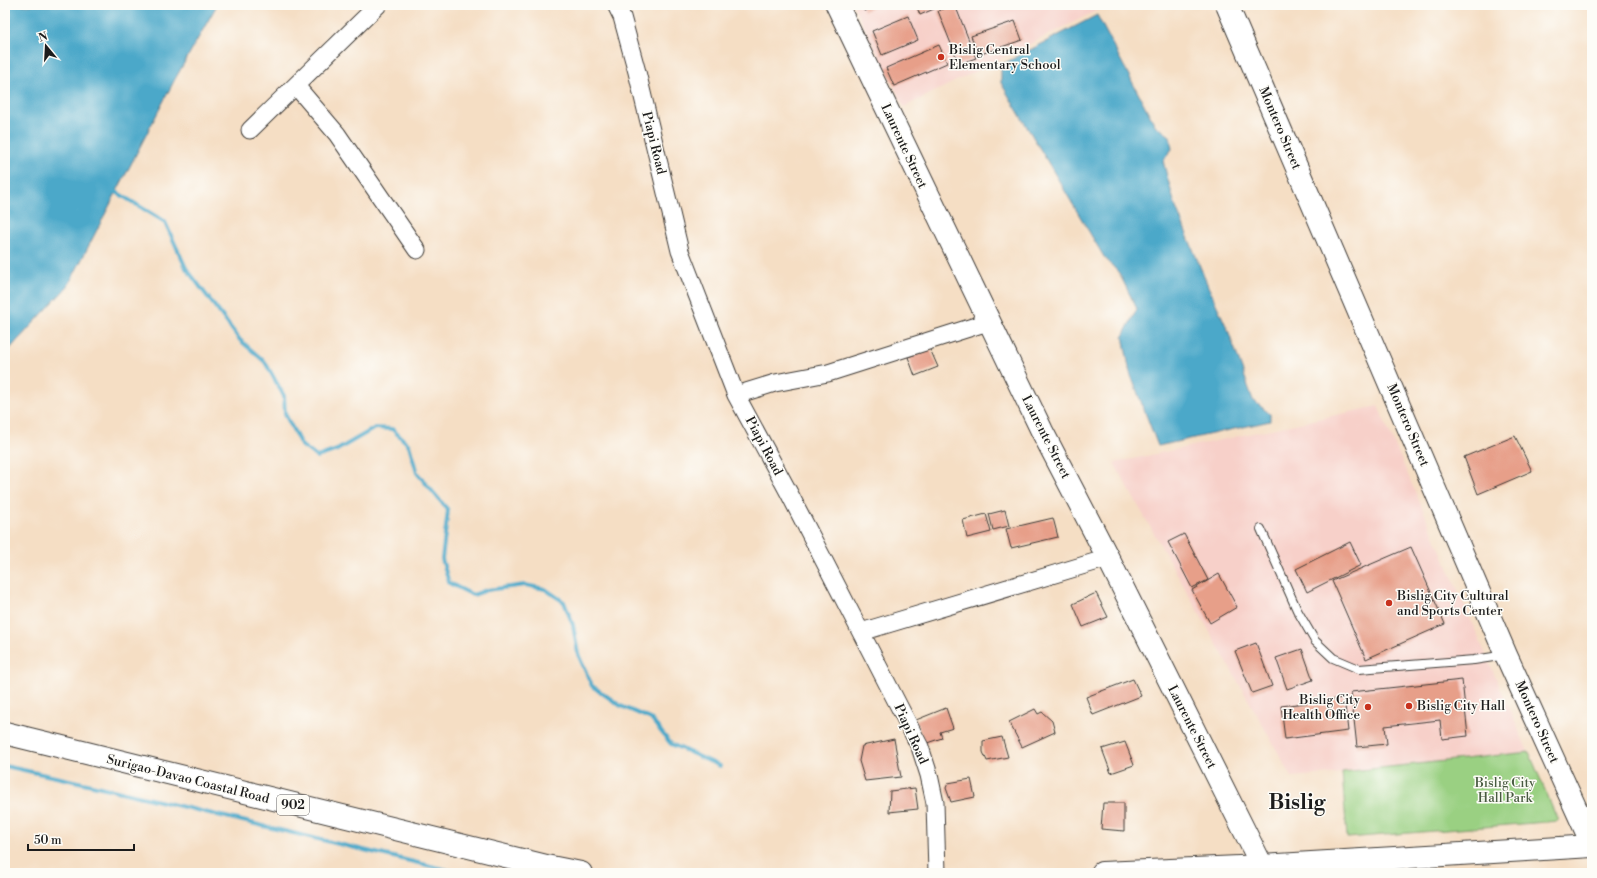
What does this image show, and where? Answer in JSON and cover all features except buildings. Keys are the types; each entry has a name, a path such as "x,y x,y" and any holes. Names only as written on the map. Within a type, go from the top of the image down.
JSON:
{"main road":[{"name":"Laurente Street","path":"837,5 988,322 1262,866"},
{"name":"Montero Street","path":"1227,5 1506,655 1592,845"},
{"name":"Surigao-Davao Coastal Road","path":"5,733 546,866 581,873"},
{"path":"1102,873 1262,866 1342,867 1592,845"}],"street":[{"path":"250,130 378,5"},
{"name":"Piapi Road","path":"616,5 622,18 680,251 736,395 920,747 929,775 935,803 936,873"},
{"path":"296,86 337,134 417,250"},
{"path":"736,395 775,383 828,373 988,322"},
{"path":"861,632 1108,558"}],"lane":[{"path":"1261,529 1297,610 1315,641 1333,658 1359,670 1474,660 1506,655"}],"shaded area":[{"name":"Bislig Central Elementary School","path":"853,5 1100,5 1102,8 904,107"},
{"path":"1378,406 1558,821 1347,838 1342,773 1292,777 1114,463"}],"green space":[{"name":"Bislig City Hall Park","path":"1529,752 1558,821 1347,838 1342,772"}],"water":[{"path":"5,5 217,5 174,81 68,286 5,354"},
{"path":"1097,15 1155,125 1170,136 1172,149 1163,161 1175,205 1208,286 1228,330 1253,400 1270,414 1270,421 1158,446 1130,373 1123,336 1137,309 1119,273 1104,257 1001,83 1001,65"}],"waterway":[{"path":"113,190 165,222 186,268 240,340 265,362 284,396 285,414 301,445 317,457 337,450 375,428 392,429 409,445 417,473 448,510 442,559 449,583 473,595 487,590 525,585 545,589 564,602 573,625 578,654 592,686 621,706 651,719 671,744 720,766"},
{"path":"5,766 92,785 460,873"}],"place":[{"name":"Bislig Central Elementary School","path":"941,57"},
{"name":"Bislig City Cultural and Sports Center","path":"1389,603"},
{"name":"Bislig City Hall","path":"1409,706"},
{"name":"Bislig City Health Office","path":"1368,707"}],"district":[{"name":"Bislig","path":"1297,803"}]}
